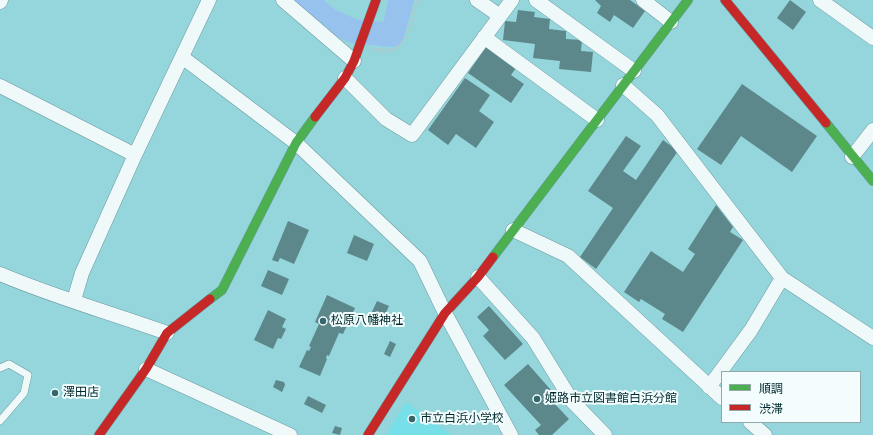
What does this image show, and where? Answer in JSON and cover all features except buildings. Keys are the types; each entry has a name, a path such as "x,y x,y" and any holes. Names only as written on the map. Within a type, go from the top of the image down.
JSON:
{"street":[{"path":"74,300 82,273 134,155 209,0"},
{"path":"283,0 354,61"},
{"path":"99,435 146,369 167,333 222,290 296,143 344,78 354,61 369,23 376,0"},
{"path":"477,0 500,16"},
{"path":"344,78 386,119 412,135 512,0"},
{"path":"536,0 634,71"},
{"path":"642,0 672,22"},
{"path":"368,435 445,313 478,277 688,0"},
{"path":"725,0 873,181"},
{"path":"820,0 873,38"},
{"path":"484,37 597,120"},
{"path":"182,58 296,143 420,261 445,313 511,435"},
{"path":"623,85 657,115 782,278 873,338"},
{"path":"0,86 134,155"},
{"path":"852,157 873,130"},
{"path":"513,230 568,256 721,397"},
{"path":"0,274 37,290 74,300 167,333"},
{"path":"478,277 533,338 572,401 605,435"},
{"path":"709,387 751,330 782,278"},
{"path":"146,369 290,435"},
{"path":"751,423 765,435"}],"lane":[{"path":"0,368 9,364 28,375 24,393 0,421"}],"path":[{"path":"360,46 378,50 393,49 404,42 410,28 413,11 418,0"}],"shaded area":[{"path":"388,0 410,0 405,32 397,44 382,47 381,40"},
{"name":"市立白浜小学校","path":"406,402 452,435 386,435"}],"waterway":[{"path":"305,0 329,20 353,31 392,35 402,0"}],"traffic: fast":[{"path":"493,257 688,0"},
{"path":"210,299 222,290 296,143 315,117"},
{"path":"826,123 873,181"}],"traffic: jam":[{"path":"315,117 345,78 354,61 376,0"},
{"path":"725,0 826,123"},
{"path":"368,435 445,313 478,277 493,257"},
{"path":"99,435 146,369 167,333 210,299"}],"place":[{"name":"松原八幡神社","path":"323,321"},
{"name":"澤田店","path":"55,393"},
{"name":"姫路市立図書館白浜分館","path":"537,399"},
{"name":"市立白浜小学校","path":"412,419"}]}
